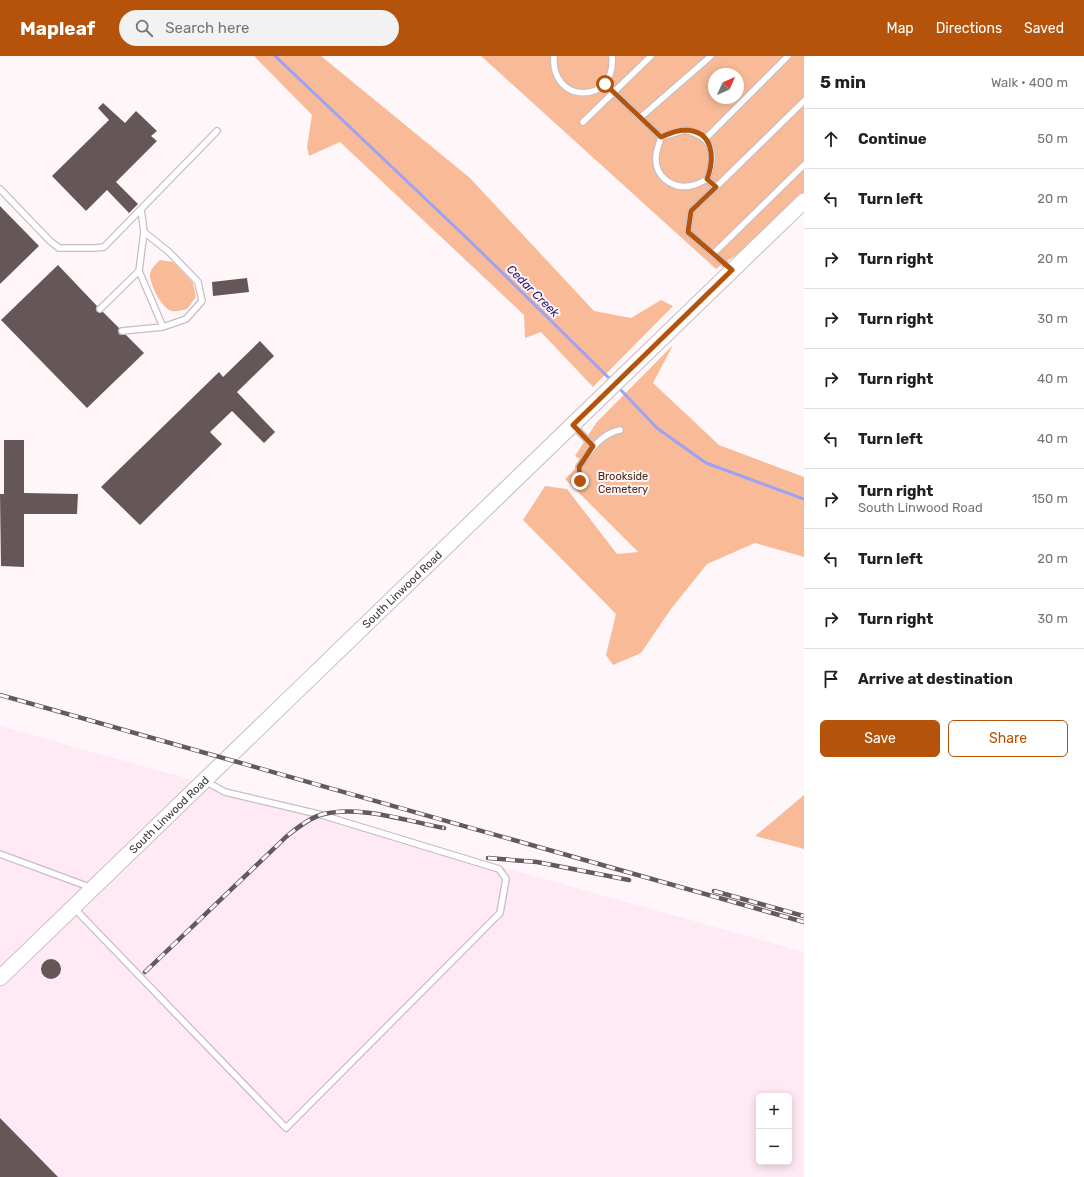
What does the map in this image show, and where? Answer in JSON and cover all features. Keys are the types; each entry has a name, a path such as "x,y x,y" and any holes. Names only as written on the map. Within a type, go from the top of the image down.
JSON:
{"main road":[{"name":"South Linwood Road","path":"0,978 804,201"}],"lane":[{"path":"554,56 553,66 557,79 564,87 576,92 586,93 594,91 605,84 611,74 613,65 612,56"},
{"path":"583,122 651,56"},
{"path":"641,117 711,56"},
{"path":"705,139 788,56"},
{"path":"605,84 661,137"},
{"path":"732,270 688,232 691,211 804,101"},
{"path":"685,130 697,133 705,139 713,154 713,160 707,179 692,186 682,187 667,181 657,168 656,159 661,137 685,130"},
{"path":"0,189 50,241 59,248 95,248 104,246 217,132"},
{"path":"714,254 804,165"},
{"path":"707,179 716,187"},
{"path":"141,208 144,232 139,271 163,327"},
{"path":"122,331 163,327 186,320 202,301 198,282 169,252 144,232"},
{"path":"100,309 139,271"},
{"path":"573,425 593,446"},
{"path":"580,481 579,467 593,446 610,432 620,430"},
{"path":"73,907 286,1128 500,913 506,879 499,870 322,815 224,792 205,781"},
{"path":"0,854 92,888"}],"shaded area":[{"path":"0,726 804,952 804,1177 0,1177"}],"green space":[{"path":"254,56 321,56 470,178 594,311 631,318 661,300 673,306 593,387 541,332 525,338 524,315 340,142 309,156 307,147 312,115"},
{"path":"481,56 804,56 804,201 785,220 716,269"},
{"path":"160,260 173,262 193,283 196,297 187,309 172,311 164,306 157,296 152,285 150,273"},
{"name":"Brookside Cemetery","path":"673,345 653,383 719,445 804,477 804,557 755,543 707,564 671,609 641,653 613,665 606,655 616,614 523,520 545,486 567,489 617,554 638,552 565,479 583,461 575,456 596,423"},
{"path":"804,795 804,849 755,836"}],"building":[{"path":"103,103 125,123 136,111 157,131 151,136 157,141 116,182 138,204 129,213 107,190 86,211 52,176 109,120 98,108"},
{"path":"0,206 39,246 0,284"},
{"path":"58,265 97,306 97,312 103,312 119,328 119,334 126,335 144,353 87,408 1,320"},
{"path":"247,278 249,292 213,296 212,282"},
{"path":"260,341 274,356 237,392 275,432 264,443 232,411 210,432 222,444 140,525 101,487 219,372 223,377"},
{"path":"4,440 24,440 24,493 78,494 77,514 24,514 24,567 1,566 0,494 4,494"},
{"path":"51,959 58,962 61,969 58,976 51,979 44,976 41,969 44,962"},
{"path":"0,1118 58,1177 0,1177"}],"waterway":[{"name":"Cedar Creek","path":"275,56 473,244 612,381"},
{"name":"Cedar Creek","path":"617,386 657,428 706,463 804,499"}],"railway":[{"path":"0,695 804,922"},
{"path":"145,972 287,836 311,819 320,815 334,812 366,812 444,828"},
{"path":"488,858 537,862 629,880"},
{"path":"714,891 804,916"}],"route":[{"path":"580,481 579,467 593,446 573,425 732,270 688,232 688,220 691,211 716,187 707,179 713,160 713,154 709,144 697,133 685,130 675,131 661,137 605,84"}]}
